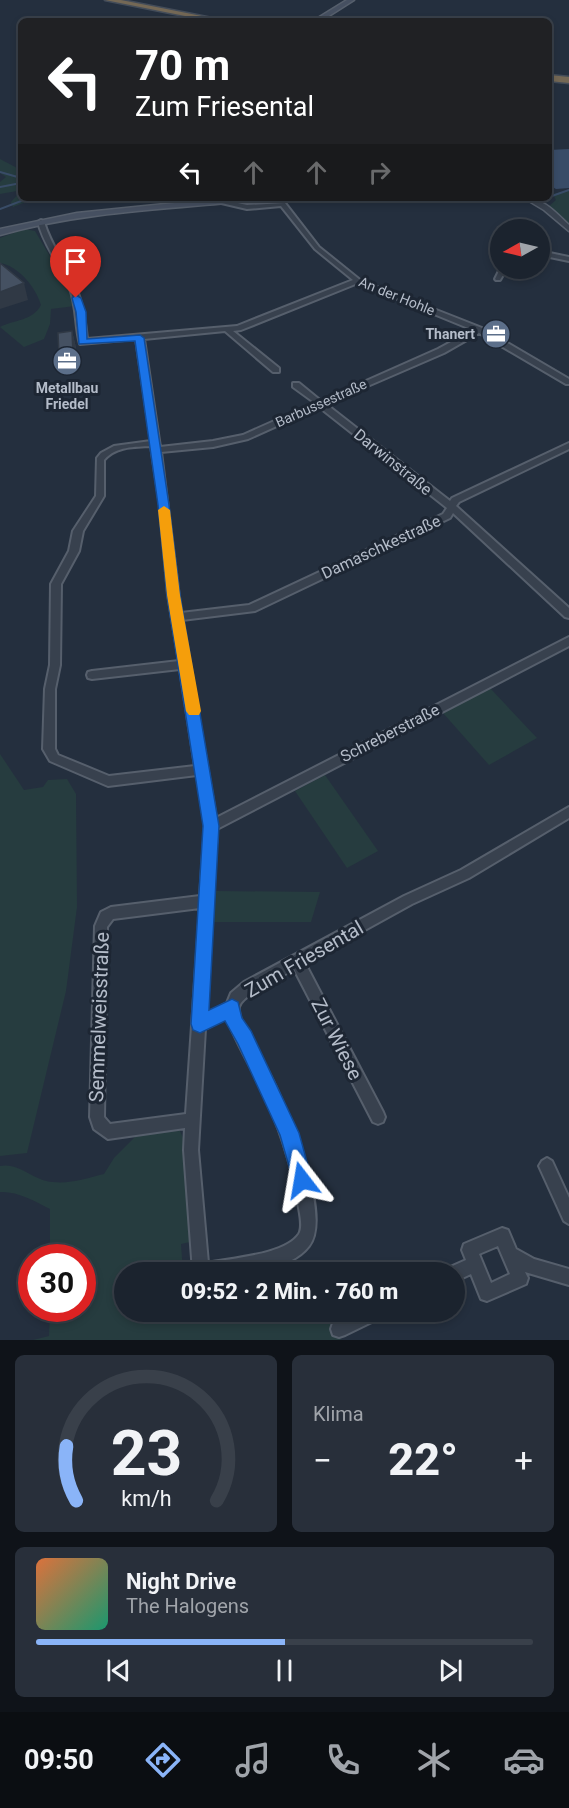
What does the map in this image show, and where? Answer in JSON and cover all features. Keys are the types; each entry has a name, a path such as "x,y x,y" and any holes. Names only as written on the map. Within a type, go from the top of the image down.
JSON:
{"highway":[{"path":"106,1 191,18"},
{"path":"106,1 205,18"},
{"path":"552,77 569,79"}],"main road":[{"path":"321,18 351,0"},
{"path":"0,232 41,222 219,201"}],"street":[{"path":"543,0 549,2"},
{"path":"219,201 247,207 284,201"},
{"name":"An der Hohle","path":"284,201 317,248 358,281 479,330 569,382"},
{"path":"534,201 547,208 569,229"},
{"path":"41,222 46,241 72,284 81,312 83,342 229,330 358,281"},
{"path":"550,255 569,259"},
{"path":"229,330 276,370"},
{"name":"Barbussestraße","path":"202,770 108,781 54,758 49,749 50,689 55,665 56,584 74,551 78,531 100,496 100,460 117,448 236,440 441,351 479,330"},
{"path":"140,338 177,617 211,826 191,1150 200,1262"},
{"name":"Darwinstraße","path":"296,385 463,516 569,614"},
{"name":"Damaschkestraße","path":"177,617 251,608 447,516 455,500 569,446"},
{"name":"Schreberstraße","path":"211,826 569,641"},
{"path":"92,675 185,664"},
{"name":"Zum Friesental","path":"200,1024 232,1008 236,998 249,987 408,900 465,874 569,812"},
{"name":"Semmelweisstraße","path":"192,1120 108,1132 99,1124 97,1117 101,926 106,916 111,913 206,901"},
{"name":"Zur Wiese","path":"297,961 378,1116"},
{"path":"232,1008 234,1020 245,1038 289,1133 299,1165 309,1226 306,1238 288,1253 256,1262"},
{"path":"547,1166 569,1216"},
{"path":"502,1236 520,1278 487,1293 475,1263 470,1250 502,1236"},
{"path":"510,1255 531,1266 569,1277"},
{"path":"465,1268 475,1263"},
{"path":"339,1329 353,1322"}],"green space":[{"path":"0,159 18,168 18,191 0,194 0,182 6,177 0,173"},
{"path":"569,190 569,227 549,206 556,200 553,194"},
{"path":"18,194 18,201 28,201 13,207 11,202"},
{"path":"24,229 35,231 64,280 75,306 51,309 50,324 44,339 24,347 0,327 28,317 41,305 26,279 14,268 0,263 0,238"},
{"path":"490,688 537,738 489,765 443,713"},
{"path":"0,754 24,790 43,787 48,780 67,779 76,794 77,907 66,991 27,1153 0,1156"},
{"path":"325,775 378,851 347,868 295,791"},
{"path":"216,891 320,892 311,922 214,922"},
{"path":"169,1128 180,1131 185,1142 190,1242 181,1244 182,1262 114,1262 114,1322 331,1322 341,1340 33,1340 49,1336 50,1322 96,1322 96,1244 50,1244 50,1209 19,1195 0,1192 0,1166 14,1167 46,1181 66,1182 85,1179 104,1174 114,1158 135,1137"}],"water":[{"path":"569,149 569,188 556,189 552,187 552,150"}],"building":[{"path":"0,263 24,283 0,292"},
{"path":"72,331 73,354 59,356 58,333"}],"waterway":[{"path":"0,172 18,177"},
{"path":"0,187 18,184"},
{"path":"552,196 569,190"},
{"path":"0,209 21,201"}],"slow traffic":[{"path":"164,510 173,595 194,711"}],"place":[{"name":"Thanert","path":"496,334"},
{"name":"Metallbau Friedel","path":"67,361"}],"route":[{"path":"76,298 81,312 83,342 140,338 164,505 173,595 211,826 200,1024 232,1008 234,1020 245,1038 289,1133 302,1180"}]}
